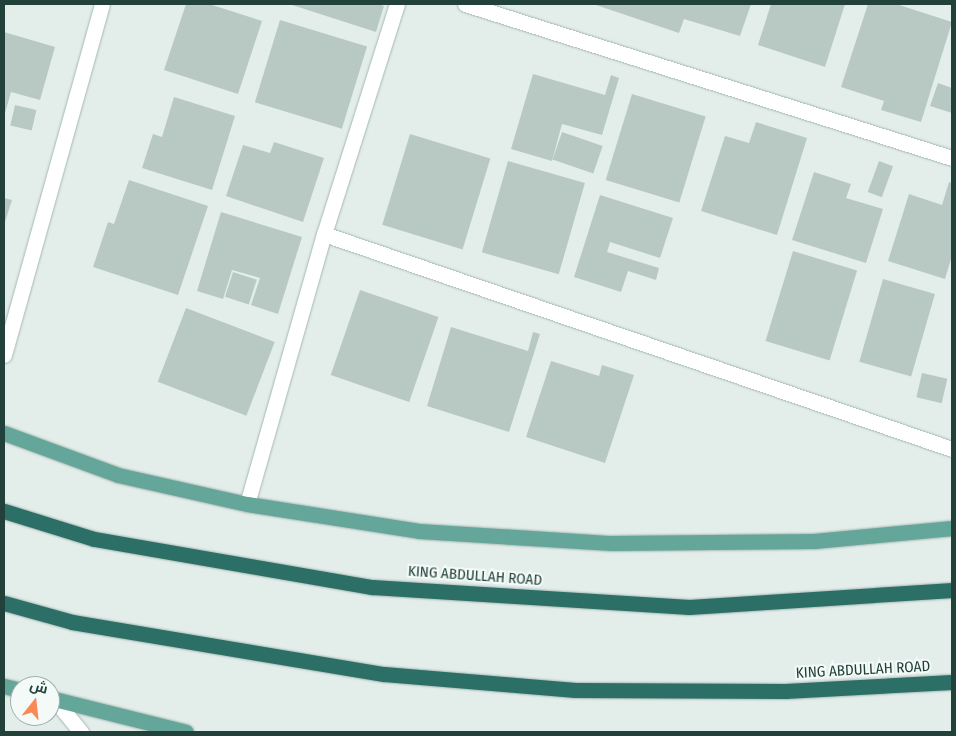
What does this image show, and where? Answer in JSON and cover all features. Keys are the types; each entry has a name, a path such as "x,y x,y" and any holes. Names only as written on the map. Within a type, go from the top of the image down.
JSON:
{"highway":[{"name":"KING ABDULLAH ROAD","path":"4,511 94,539 372,587 689,607 952,590"},
{"name":"KING ABDULLAH ROAD","path":"4,603 72,622 384,674 574,690 785,691 952,682"}],"main road":[{"path":"4,433 118,475 247,504 419,531 612,543 814,541 952,528"},
{"path":"60,701 186,732"}],"street":[{"path":"4,355 102,4"},
{"path":"247,504 324,234 397,4"},
{"path":"466,4 952,158"},
{"path":"324,234 952,449"},
{"path":"60,708 81,732"}],"building":[{"path":"186,4 209,4 262,21 238,94 164,70"},
{"path":"289,4 378,4 384,6 376,32"},
{"path":"593,4 751,4 740,36 684,19 679,33"},
{"path":"771,4 845,4 825,67 758,45"},
{"path":"868,4 896,4 952,22 921,122 881,110 884,101 841,87"},
{"path":"280,20 367,47 342,129 255,102"},
{"path":"4,32 55,47 40,100 11,92 4,117"},
{"path":"533,74 605,95 611,75 619,78 602,135 562,124 552,161 511,149"},
{"path":"938,83 952,88 952,113 930,106"},
{"path":"632,94 706,117 679,203 606,180"},
{"path":"174,97 235,116 212,190 142,168 153,134 162,137"},
{"path":"15,105 36,110 32,130 10,125"},
{"path":"756,122 807,138 777,235 701,211 725,136 749,143"},
{"path":"562,132 603,146 593,173 553,159"},
{"path":"410,134 490,159 463,249 382,225"},
{"path":"274,142 324,158 303,222 226,196 243,145 270,153"},
{"path":"508,161 585,183 559,274 482,252"},
{"path":"879,161 893,166 882,197 868,192"},
{"path":"814,172 851,184 846,198 883,209 866,263 792,240"},
{"path":"129,180 208,206 178,295 93,267 108,222 114,224"},
{"path":"949,182 952,183 952,256 945,279 888,261 909,194 942,205"},
{"path":"600,195 673,218 660,258 610,242 607,252 659,268 656,280 628,271 621,292 574,277"},
{"path":"4,198 12,200 4,225"},
{"path":"221,212 302,237 278,314 251,305 260,278 232,270 223,299 197,291"},
{"path":"793,251 857,271 830,360 766,341"},
{"path":"233,272 257,280 249,304 225,297"},
{"path":"883,279 935,294 911,377 859,362"},
{"path":"360,290 438,317 409,402 331,375"},
{"path":"186,308 275,342 246,416 158,382"},
{"path":"451,327 528,351 533,332 540,334 509,432 427,406"},
{"path":"551,361 599,376 602,365 634,375 605,463 526,437"},
{"path":"922,373 947,379 942,403 916,397"}]}
